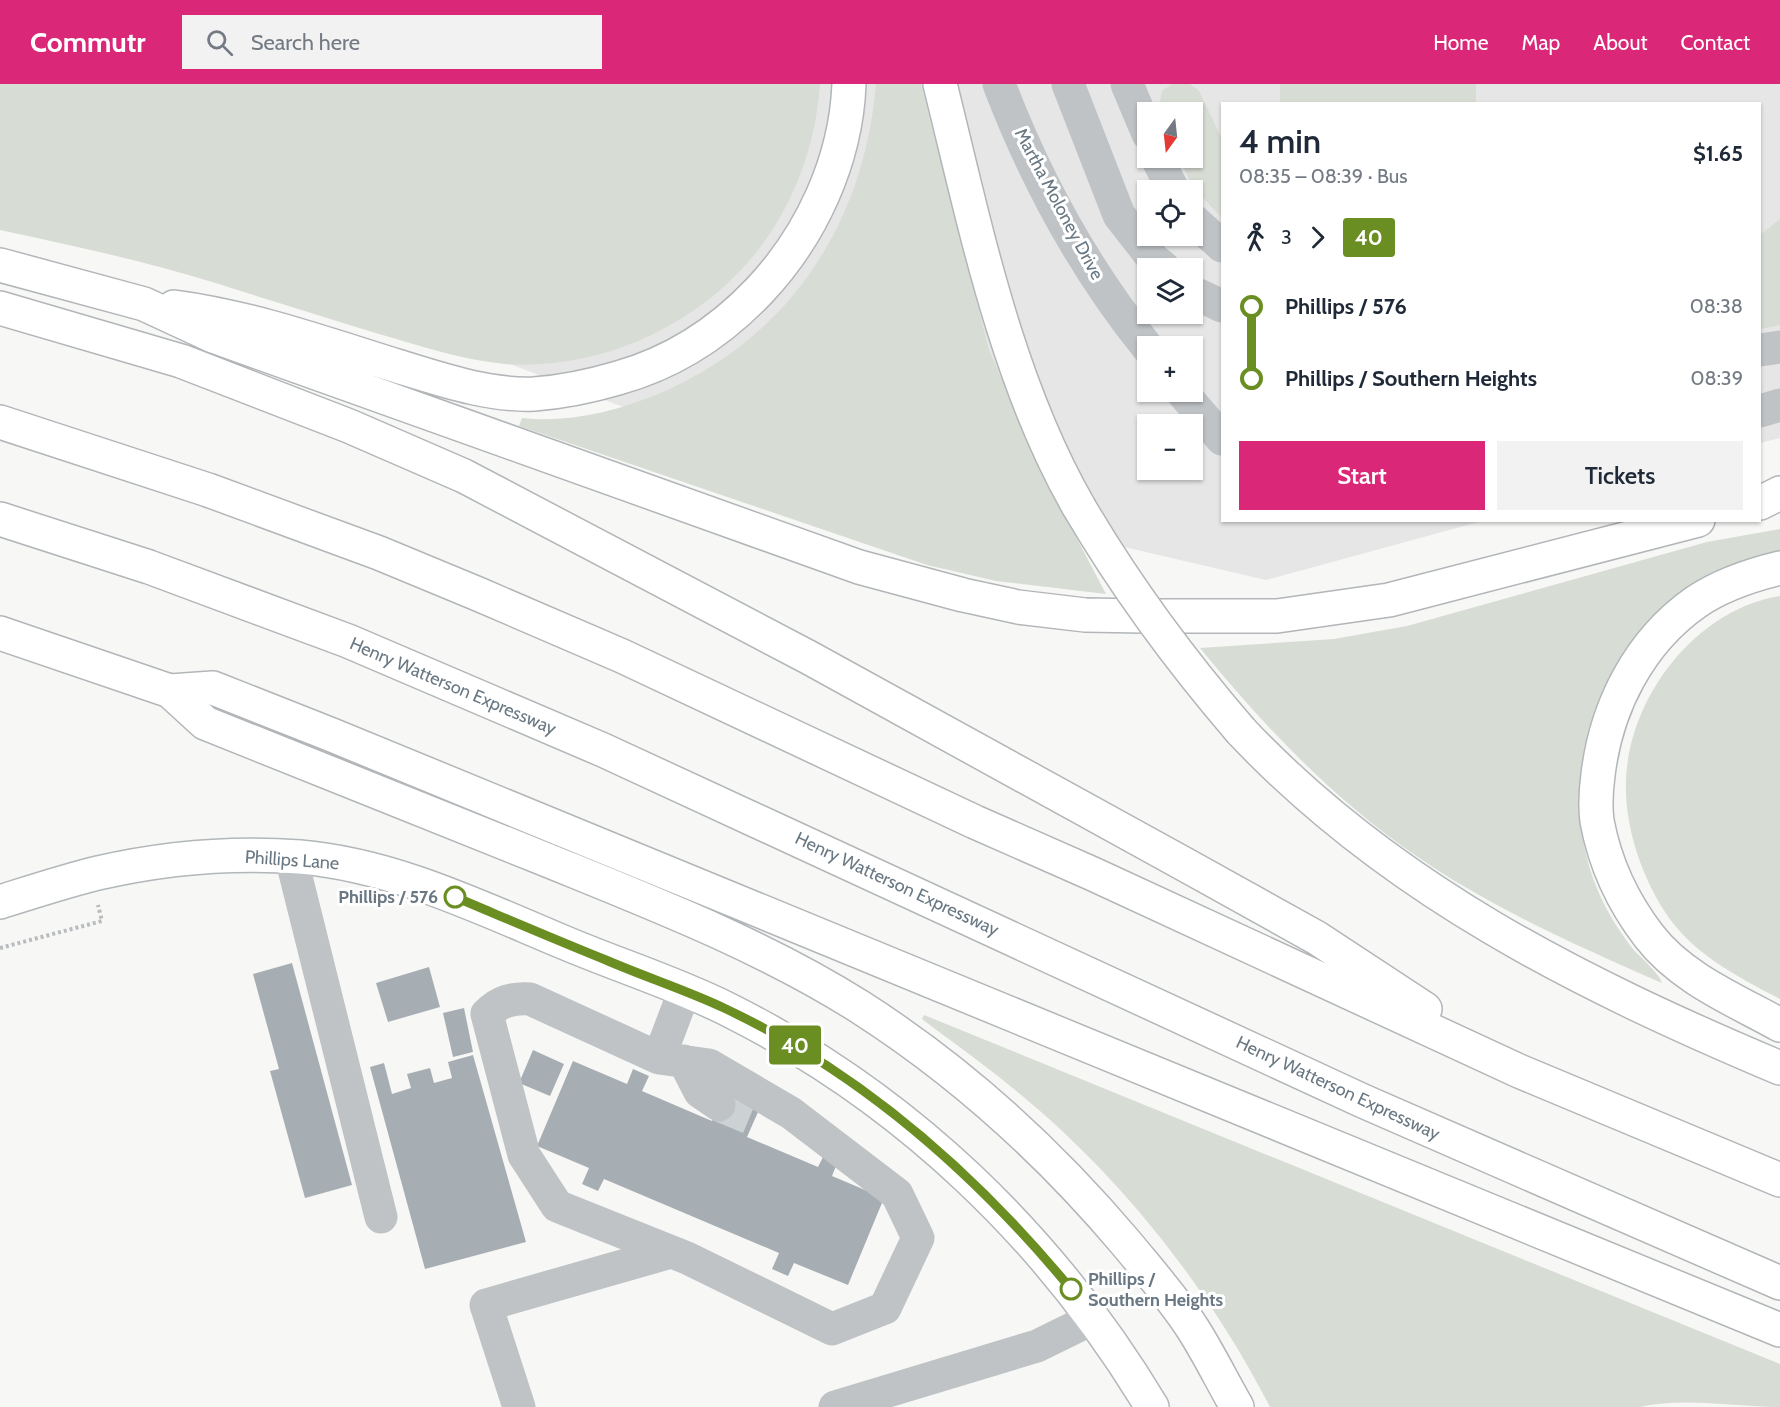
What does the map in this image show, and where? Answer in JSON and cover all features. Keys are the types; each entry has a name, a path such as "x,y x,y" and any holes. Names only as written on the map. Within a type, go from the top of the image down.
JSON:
{"main road":[{"path":"0,265 144,304 219,313 474,387 532,394 586,387 640,372 701,340 739,312 782,267 812,218 834,168 848,105 849,84"},
{"path":"940,84 978,238 1018,371 1079,507 1115,569 1156,629 1241,731 1292,782 1346,829 1417,883 1484,924 1660,1017 1780,1068"},
{"path":"144,304 213,336 859,567 1018,607 1085,615 1188,616 1277,616 1337,609 1389,600 1690,522"},
{"path":"0,308 181,361 349,426 464,476 518,503 808,657 1317,938 1519,1071"},
{"path":"0,422 218,494 379,553 478,594 622,656 975,822 1093,874 1519,1071 1780,1180"},
{"path":"1761,502 1780,493"},
{"path":"1761,507 1780,507"},
{"name":"Henry Watterson Expressway","path":"0,519 148,567 348,640 603,750 1363,1101 1780,1283"},
{"path":"1780,568 1724,586 1697,602 1660,634 1634,667 1610,717 1601,747 1596,797 1597,820 1620,894 1650,938 1685,971 1780,1025"},
{"path":"0,633 170,692 205,723 682,916 800,972 860,1007 981,1096 1041,1151 1103,1215 1151,1273 1192,1328 1237,1407"},
{"path":"170,692 213,688 332,735 1780,1330"},
{"name":"Phillips Lane","path":"0,902 99,873 191,858 291,857 337,861 435,888 724,1008 795,1046 858,1087 922,1135 979,1185 1024,1233 1125,1361 1152,1407"}],"street":[{"name":"Martha Moloney Drive","path":"999,84 1044,183 1090,269 1139,336"},
{"path":"1068,84 1119,215 1152,258"},
{"path":"1127,84 1137,108"},
{"path":"1203,229 1221,245"},
{"path":"1203,297 1221,306"},
{"path":"1761,350 1780,347"},
{"path":"1191,402 1221,438"},
{"path":"1761,411 1780,405"},
{"path":"291,857 381,1217"},
{"path":"672,1060 684,992"},
{"path":"516,998 530,999 672,1060 709,1065 802,1122 897,1194 918,1238 885,1308 832,1329 671,1252 557,1206 524,1155 487,1014 497,1003 516,998"},
{"path":"672,1060 700,1092 719,1105"},
{"path":"755,1120 775,1124 802,1122"},
{"path":"519,1407 486,1305 671,1252"},
{"path":"835,1407 1037,1346 1092,1319"}],"shaded area":[{"path":"0,84 1780,84 1780,438 1761,443 1761,102 1221,102 1221,522 1478,522 1266,580 948,506 684,430 267,272"},
{"path":"0,84 820,84 812,136 805,161 785,209 756,252 739,272 715,294 661,330 632,344 569,361 505,364 442,352 167,269 0,230"},
{"path":"876,84 921,84 989,350 1043,474 1106,594 996,581 927,565 519,426 522,418 556,419 590,415 656,395 703,372 744,343 780,310 811,272 836,230 855,184 869,136"},
{"path":"1172,84 1190,84 1199,91 1221,137 1221,217 1203,198 1203,180 1190,180 1184,168 1203,168 1203,102 1160,102 1162,91"},
{"path":"1280,84 1476,84 1476,102 1280,102"},
{"path":"1780,219 1780,325 1761,329 1761,234"},
{"path":"1780,529 1780,558 1737,565 1713,572 1679,593 1663,607 1626,650 1607,681 1593,714 1584,749 1580,785 1581,821 1587,856 1598,891 1609,914 1633,949 1662,983 1502,908 1441,873 1412,853 1353,808 1299,758 1200,648 1334,639 1407,626 1707,542"},
{"path":"1780,596 1780,999 1717,963 1688,940 1676,927 1657,899 1643,870 1629,823 1626,792 1628,759 1636,727 1650,695 1669,667 1692,641 1718,620 1748,605"},
{"path":"924,1015 1780,1364 1780,1407 1675,1403 1640,1407 1270,1407 1220,1321 1161,1238 1128,1199 1058,1127 1008,1084 922,1019"}],"building":[{"path":"292,963 352,1185 305,1198 270,1071 279,1069 253,974"},
{"path":"429,967 440,1007 388,1022 376,983"},
{"path":"464,1008 473,1052 453,1057 443,1013"},
{"path":"533,1050 564,1064 550,1096 519,1083"},
{"path":"473,1055 526,1242 425,1269 370,1067 384,1063 392,1094 411,1088 407,1074 430,1068 434,1083 452,1078 448,1062"},
{"path":"573,1061 627,1084 633,1069 649,1076 642,1091 712,1121 726,1088 762,1103 747,1137 818,1167 824,1155 838,1161 832,1176 884,1198 848,1285 794,1263 788,1276 772,1269 779,1253 604,1179 598,1191 582,1184 589,1168 537,1146"}],"tunnel":[{"path":"719,1105 755,1120"}],"bus line":[{"name":"40","path":"455,897 724,1008 795,1046 858,1087 922,1135 979,1185 1024,1233 1071,1289"}],"place":[{"name":"Phillips / 576","path":"455,897"},
{"name":"Phillips / Southern Heights","path":"1071,1289"}]}
